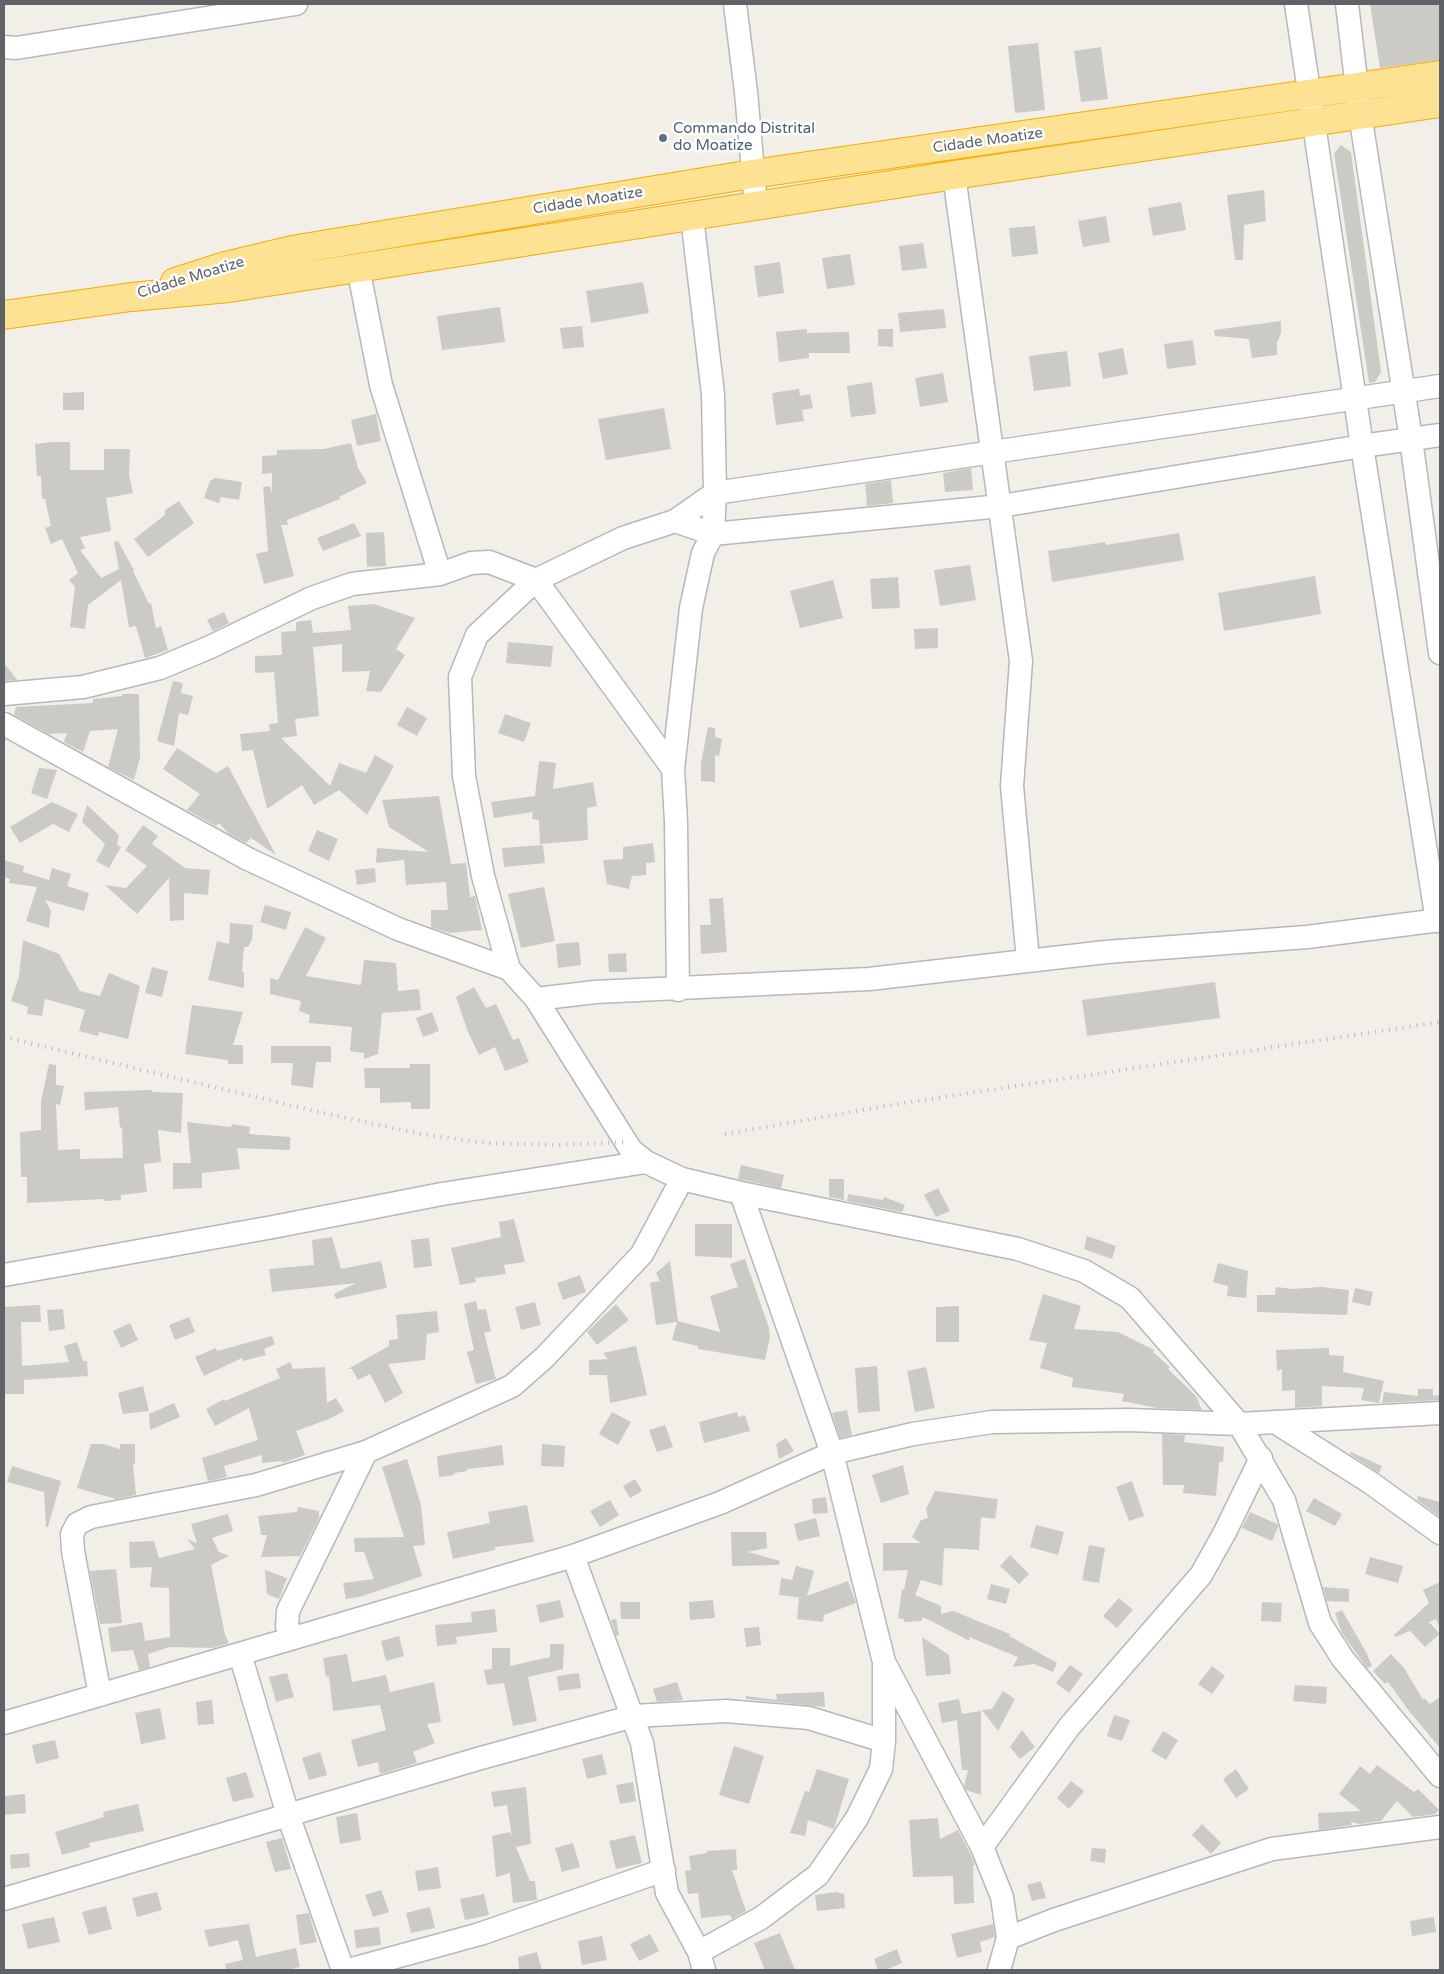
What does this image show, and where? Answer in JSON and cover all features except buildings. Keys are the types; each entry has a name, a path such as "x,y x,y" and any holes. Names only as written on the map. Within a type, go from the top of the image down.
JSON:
{"highway":[{"name":"Cidade Moatize","path":"131,297 225,266 292,250 752,174 1440,75"},
{"name":"Cidade Moatize","path":"131,297 229,288 358,266 1440,103"},
{"path":"4,315 131,297"}],"street":[{"path":"4,46 16,48 296,4"},
{"path":"735,4 746,92 756,206"},
{"path":"536,999 595,992 678,990 869,978 1028,960 1306,937 1439,920 1362,446 1296,4"},
{"path":"1347,4 1360,114 1402,392 1411,439 1440,653"},
{"path":"954,175 1002,506 1021,661 1012,786 1028,960"},
{"path":"678,990 676,822 673,770 691,608 703,553 714,534 716,493 713,394 692,217"},
{"path":"358,266 381,385 440,574"},
{"path":"1437,1766 1344,1659 1320,1623 1284,1500 1239,1424 1130,1298 1084,1271 1018,1249 741,1193 682,1179 646,1162 631,1150 536,999 509,969 483,876 464,776 460,678 477,635 536,580 623,538 675,521 716,493 1440,386"},
{"path":"675,521 714,534 1002,506 1362,446 1440,435"},
{"path":"4,694 83,687 160,668 208,648 312,598 352,584 440,574 471,563 489,562 536,580 673,770"},
{"path":"4,724 248,859 398,929 509,969"},
{"path":"4,1275 273,1227 442,1194 646,1162"},
{"path":"100,1695 73,1551 72,1534 77,1524 91,1517 256,1484 366,1452 512,1386 545,1358 642,1254 682,1179"},
{"path":"741,1193 832,1454 884,1662 982,1847 1002,1897 1008,1938 999,1970"},
{"path":"4,1723 573,1556 720,1503 832,1454 913,1434 992,1422 1129,1420 1239,1424 1440,1413"},
{"path":"1275,1422 1371,1483 1440,1533"},
{"path":"293,1637 287,1626 288,1611 366,1452"},
{"path":"982,1847 1069,1726 1201,1575 1225,1532 1260,1458"},
{"path":"573,1556 634,1716 642,1743 667,1893 702,1961 818,1875 857,1818 881,1770 884,1741 884,1662"},
{"path":"240,1654 288,1815 343,1970"},
{"path":"4,1900 288,1815 634,1716 726,1711 809,1718 884,1741"},
{"path":"1008,1938 1054,1920 1272,1849 1440,1827"},
{"path":"348,1970 480,1934 664,1870"}],"railway":[{"path":"725,1134 897,1104 1440,1022"},
{"path":"4,1037 306,1109 421,1134 486,1143 556,1145 626,1142"}],"place":[{"name":"Commando Distrital do Moatize","path":"663,138"}]}
